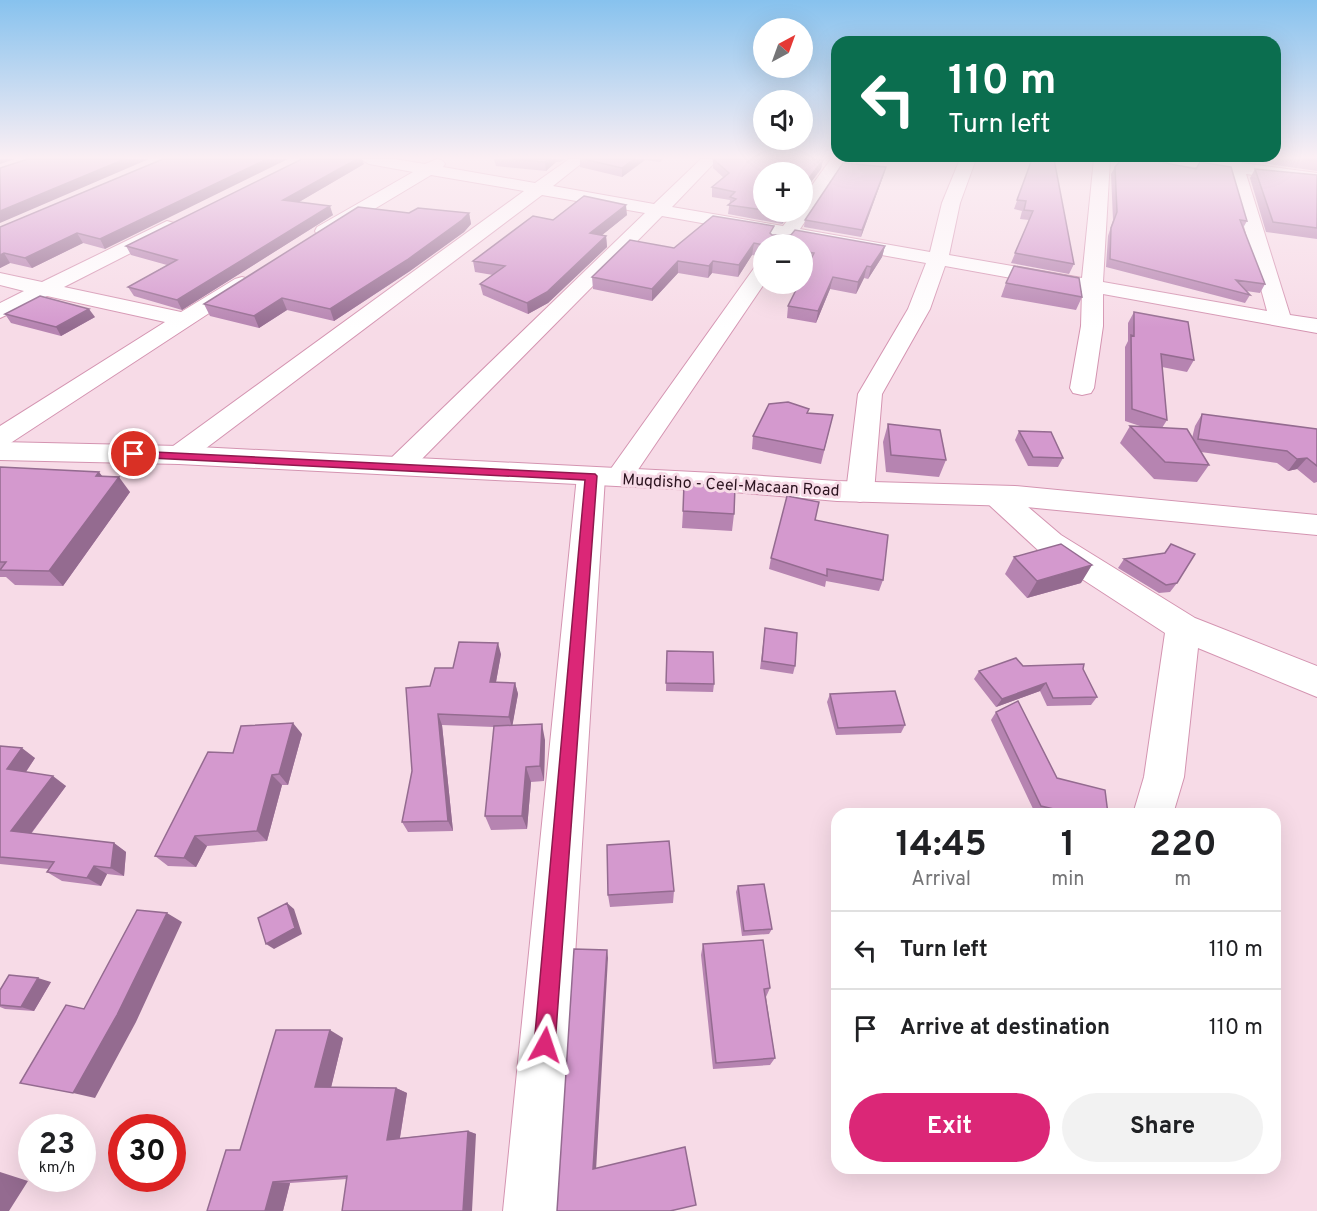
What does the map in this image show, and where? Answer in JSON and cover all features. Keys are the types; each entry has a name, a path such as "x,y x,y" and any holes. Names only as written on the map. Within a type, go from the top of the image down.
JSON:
{"street":[{"path":"309,240 348,216"},
{"path":"179,455 504,216"},
{"path":"399,466 652,216"},
{"path":"682,216 762,234"},
{"path":"787,234 800,216"},
{"path":"860,492 870,394 920,309 938,259 948,216"},
{"path":"1082,388 1092,327 1092,286 1098,216"},
{"path":"1250,216 1281,320"},
{"path":"0,311 187,217"},
{"path":"813,243 938,259 1317,326"},
{"path":"0,438 261,271"},
{"path":"0,279 185,320"},
{"path":"531,1211 605,477 753,282"},
{"name":"Muqdisho - Ceel-Macaan Road","path":"0,452 179,455 860,492 997,496 1317,525"},
{"path":"997,496 1050,543 1183,627 1317,682"},
{"path":"1155,808 1164,777 1183,627"}],"building":[{"path":"28,216 149,216 100,239 77,233 25,258 4,253 0,255 0,227"},
{"path":"188,216 315,216 177,300 128,287 177,260 126,246"},
{"path":"344,216 466,216 407,260 330,309 282,298 254,316 204,304"},
{"path":"533,216 553,220 559,216 612,216 590,233 606,236 547,292 527,303 480,284 505,266 473,261"},
{"path":"713,216 774,226 771,234 753,234 753,244 739,265 713,261 709,266 678,261 652,289 592,277 630,240 674,248"},
{"path":"813,216 868,216 862,230 813,221"},
{"path":"1031,216 1065,216 1074,264 1015,253"},
{"path":"1116,216 1245,216 1247,221 1240,220 1265,284 1236,280 1250,295 1110,259 1111,228"},
{"path":"1271,216 1317,216 1317,228 1273,222"},
{"path":"795,230 885,246 871,267 867,266 858,282 833,277 818,311 788,306 794,294 813,294 813,234 792,234"},
{"path":"1014,266 1079,278 1082,297 1006,283"},
{"path":"40,296 89,309 56,327 5,314"},
{"path":"1134,312 1188,322 1194,360 1161,354 1167,420 1132,409 1131,335 1134,336"},
{"path":"788,402 809,409 807,413 833,415 824,450 753,436 769,404"},
{"path":"1202,414 1317,429 1317,466 1307,458 1297,459 1287,451 1198,439"},
{"path":"888,424 940,430 946,460 891,455"},
{"path":"1130,426 1187,429 1209,465 1165,462"},
{"path":"1019,431 1051,432 1063,458 1033,457"},
{"path":"0,467 99,472 96,476 119,477 49,571 0,570 6,562 0,562"},
{"path":"684,484 735,486 734,514 683,511"},
{"path":"787,496 819,502 815,520 888,535 883,580 827,569 827,576 771,558"},
{"path":"1061,544 1092,565 1037,581 1014,557"},
{"path":"1171,544 1195,554 1177,583 1166,585 1124,559 1165,553"},
{"path":"765,628 797,633 795,666 762,661"},
{"path":"459,642 498,643 490,682 515,683 509,717 438,714 448,821 402,822 412,771 406,688 430,686 435,668 453,668"},
{"path":"667,651 713,652 714,684 666,683"},
{"path":"1016,658 1023,666 1084,664 1083,669 1097,697 1053,698 1046,683 1002,699 979,671"},
{"path":"895,691 905,725 838,728 830,694"},
{"path":"1018,701 1057,778 1105,790 1107,808 1041,806 996,712"},
{"path":"293,723 279,774 272,775 257,831 195,836 184,858 155,856 208,752 233,753 241,726"},
{"path":"542,724 540,766 526,767 522,816 485,816 494,726"},
{"path":"0,746 22,748 7,769 53,776 11,831 114,843 111,868 94,866 87,878 47,872 54,862 0,857"},
{"path":"669,841 674,891 608,895 607,845"},
{"path":"764,884 772,929 744,931 738,886"},
{"path":"287,903 295,928 266,944 258,918"},
{"path":"137,910 167,913 117,1015 73,1093 20,1083 66,1005 84,1009"},
{"path":"763,940 770,988 764,989 775,1058 716,1063 703,944"},
{"path":"574,949 607,950 593,1169 685,1147 696,1205 670,1211 557,1211"},
{"path":"9,975 38,978 21,1007 0,1005 0,990"},
{"path":"276,1030 330,1030 315,1087 396,1088 387,1140 468,1131 463,1211 342,1211 347,1176 273,1182 265,1211 207,1211 226,1150 240,1150"}],"route":[{"path":"134,454 591,476 545,1045"}]}
